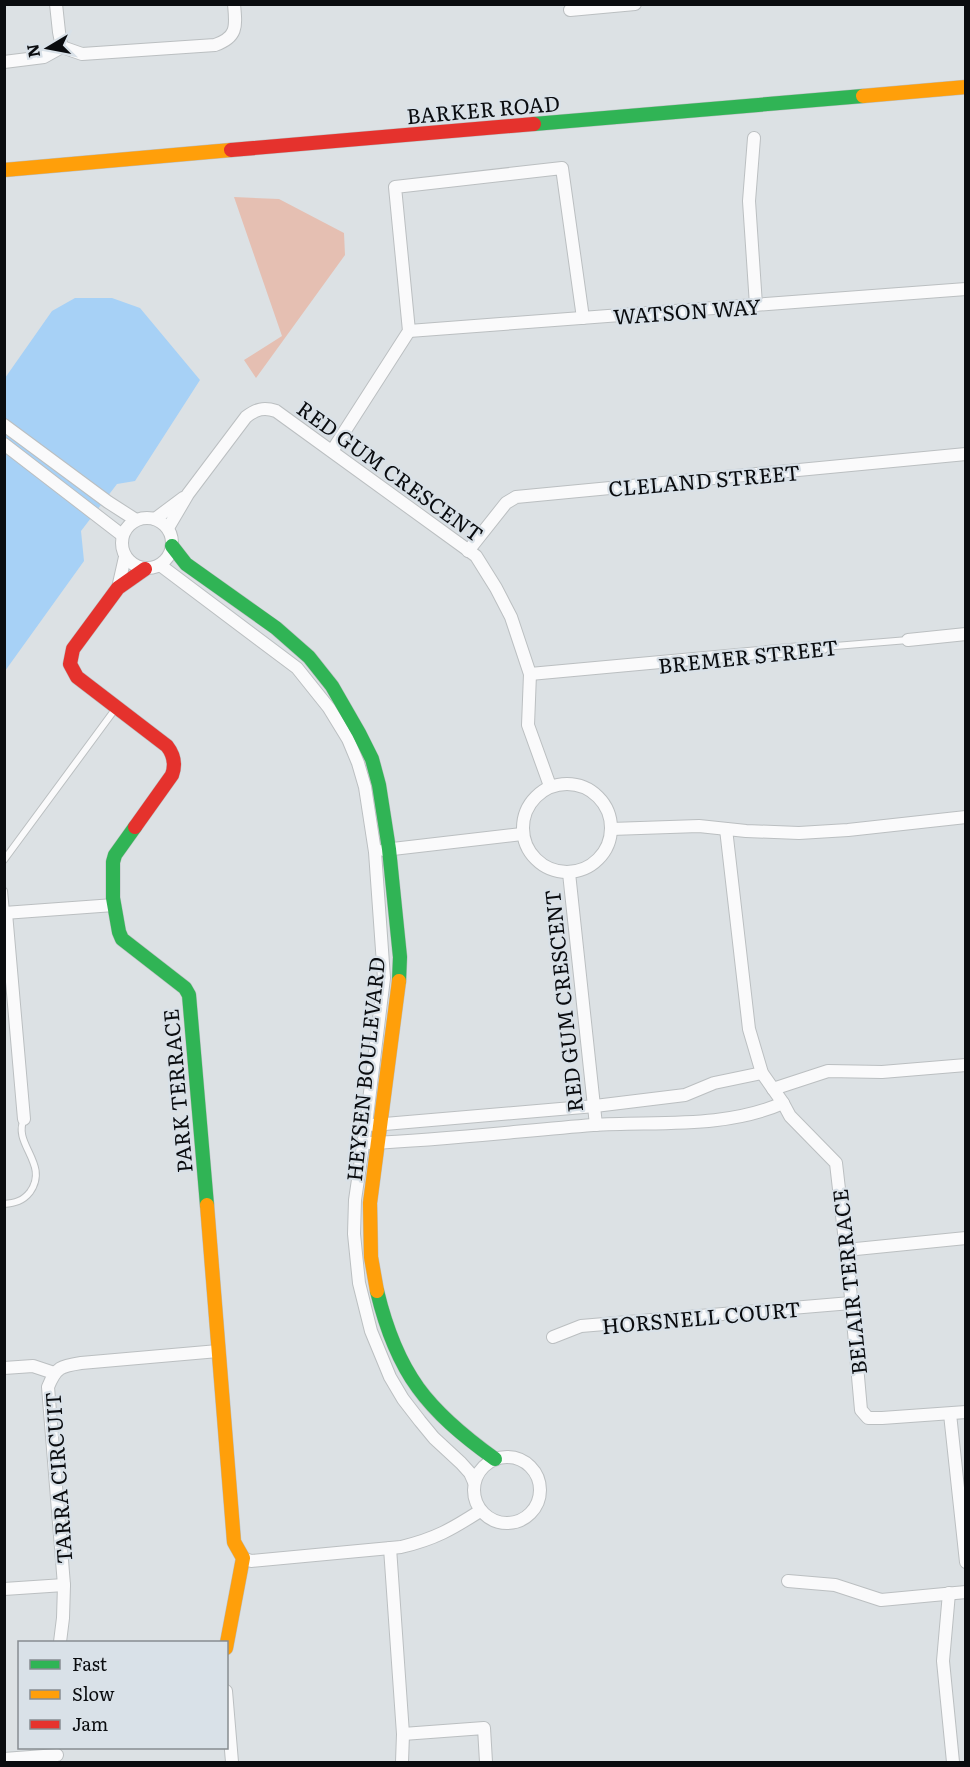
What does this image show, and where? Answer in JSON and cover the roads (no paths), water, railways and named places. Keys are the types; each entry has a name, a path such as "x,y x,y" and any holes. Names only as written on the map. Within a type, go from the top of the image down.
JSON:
{"street":[{"path":"56,4 62,47"},
{"path":"4,62 44,57 62,47 82,54 215,45 227,41 234,33 234,4"},
{"path":"570,10 635,4"},
{"name":"BARKER ROAD","path":"4,170 966,87"},
{"path":"754,138 749,201 756,305"},
{"path":"332,451 409,331 395,187 562,168 583,318"},
{"name":"WATSON WAY","path":"409,331 966,289"},
{"name":"RED GUM CRESCENT","path":"168,528 188,494 246,417 258,410 276,411 476,556 511,617 530,674 528,725 550,786"},
{"path":"4,425 136,520"},
{"path":"4,444 122,535"},
{"name":"CLELAND STREET","path":"468,550 506,503 516,497 966,454"},
{"name":"RED GUM CRESCENT","path":"155,519 188,494"},
{"path":"118,588 145,568 160,565 170,553 172,540 168,528 149,517 130,524 122,535 122,550 125,557 130,563 145,568"},
{"name":"HEYSEN BOULEVARD","path":"172,546 186,564 276,628 309,657 332,686 372,759 379,785 384,978 355,1200 354,1234 359,1283 371,1331 381,1358 403,1399 434,1438 470,1473 474,1482"},
{"path":"118,588 125,557"},
{"name":"HEYSEN BOULEVARD","path":"160,565 297,668 329,708 348,739 358,763 382,851 400,957 370,1203 369,1233 375,1284 386,1326 408,1372 433,1408 463,1437 495,1459"},
{"name":"PARK TERRACE","path":"118,588 73,649 70,664 77,677 167,746 175,759 175,768 171,775 115,855 112,866 114,905 117,928 122,939 185,988 191,1004 234,1542 243,1558"},
{"name":"BREMER STREET","path":"908,640 966,634"},
{"name":"BREMER STREET","path":"530,674 823,647"},
{"path":"564,783 579,784 592,791 603,801 609,814 611,829 609,842 603,854 582,870 569,873 543,866 533,858 526,847 522,834 523,819 528,805 537,794 550,786 564,783"},
{"path":"611,829 699,826 772,833 800,833 966,817"},
{"name":"BELAIR TERRACE","path":"726,829 749,1029 762,1073 790,1116 836,1163 852,1303 861,1410 868,1418 966,1412"},
{"path":"382,851 522,834"},
{"name":"RED GUM CRESCENT","path":"569,873 596,1125"},
{"path":"24,1119 5,913 114,905"},
{"path":"773,1089 828,1071 882,1072 966,1065"},
{"path":"366,1125 595,1106 685,1095 714,1083 762,1073"},
{"path":"363,1144 596,1125 724,1119 772,1108 783,1103"},
{"path":"846,1250 966,1238"},
{"name":"HORSNELL COURT","path":"554,1336 581,1326 852,1303"},
{"name":"TARRA CIRCUIT","path":"60,1641 64,1585 48,1386 54,1373 64,1366 81,1363 219,1351"},
{"path":"4,1368 33,1366 54,1373"},
{"path":"950,1414 966,1562"},
{"path":"506,1456 527,1463 535,1472 540,1494 531,1514 511,1523 499,1523 480,1511 473,1492 474,1482 478,1472 485,1464 506,1456"},
{"path":"227,1641 243,1558 251,1561 390,1548 421,1542 451,1530 480,1511"},
{"path":"390,1548 403,1734 402,1762"},
{"path":"788,1581 834,1585 881,1600 966,1592"},
{"path":"4,1589 64,1585"},
{"path":"949,1593 943,1661 953,1762"},
{"path":"228,1715 232,1762"},
{"path":"403,1734 484,1728 486,1762"},
{"path":"4,1759 57,1755"}],"lane":[{"name":"BREMER STREET","path":"823,647 908,640"},
{"path":"4,860 117,707"},
{"path":"4,891 5,913"},
{"path":"4,1204 23,1199 30,1192 35,1181 35,1164 21,1132 24,1119"}],"water":[{"path":"75,298 112,298 140,308 200,380 135,481 117,484 81,531 84,561 5,671 5,378 52,311"}]}
